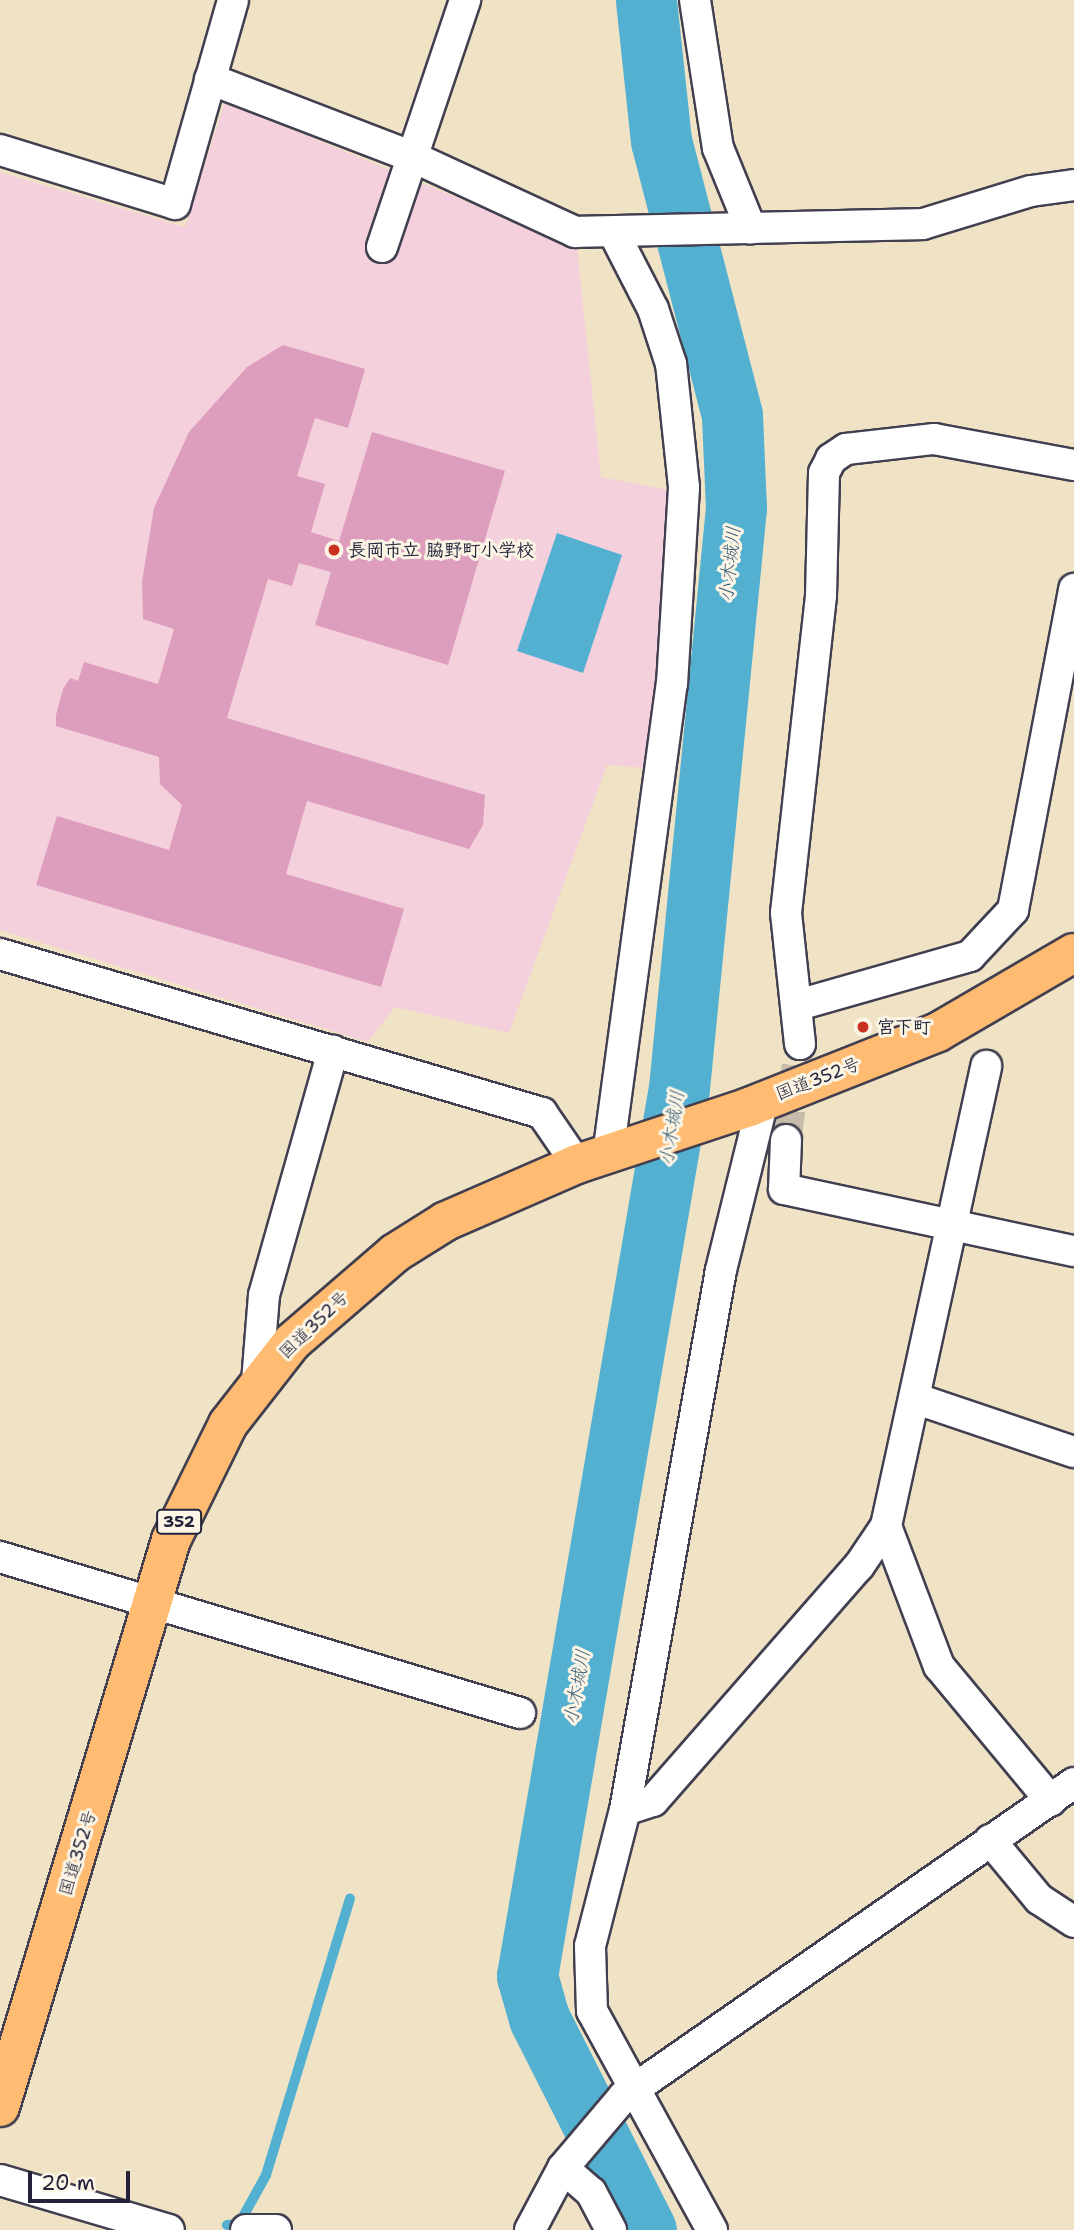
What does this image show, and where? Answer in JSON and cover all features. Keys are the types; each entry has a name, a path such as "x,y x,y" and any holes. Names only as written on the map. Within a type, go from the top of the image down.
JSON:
{"highway":[{"name":"国道352号","path":"0,2107 153,1602 194,1489 257,1382 292,1342 396,1253 446,1222 606,1156 756,1103 982,1012 1074,953"}],"street":[{"path":"0,150 175,204 233,0"},
{"path":"382,247 465,0"},
{"path":"695,0 718,148 745,229"},
{"path":"211,79 413,157 575,232 923,224 1031,191 1074,185"},
{"path":"0,954 542,1113 606,1156 672,684 684,486 671,364 653,309 620,233"},
{"path":"800,1044 798,1005 786,913 821,596 824,474 831,459 846,449 934,439 1074,466"},
{"path":"798,1005 970,956 1017,924 1070,630 1074,589"},
{"path":"257,1382 264,1295 333,1051"},
{"path":"625,1810 653,1801 859,1566 886,1526 917,1399 986,1066"},
{"path":"712,2230 613,2059 589,1984 597,1904 625,1810 673,1513 756,1103"},
{"path":"786,1140 784,1189 1074,1251"},
{"path":"917,1399 1074,1452"},
{"path":"530,2230 570,2160 630,2091 1063,1792 939,1666 886,1526"},
{"path":"0,1557 520,1713"},
{"path":"990,1840 1039,1899 1074,1922"},
{"path":"570,2160 592,2192 611,2230"},
{"path":"0,2180 169,2230"},
{"path":"246,2230 276,2230"}],"shaded area":[{"name":"長岡市立 脇野町小学校","path":"225,102 577,247 601,477 668,490 668,590 646,768 607,765 509,1033 395,1007 368,1042 0,930 0,172 185,227"}],"water":[{"path":"557,533 622,555 583,673 517,651"}],"building":[{"path":"283,345 365,369 348,428 315,418 297,476 325,484 311,532 339,541 372,432 505,471 448,665 315,625 331,572 299,563 292,586 268,579 227,718 485,795 483,825 469,849 307,801 286,874 404,909 381,987 36,885 57,816 169,850 182,805 160,784 159,757 56,726 56,715 63,689 70,678 78,681 84,662 158,684 174,629 143,619 142,581 154,508 189,432 247,367"}],"waterway":[{"name":"小木城川","path":"646,0 661,141 732,415 736,508 679,1088 527,1976 539,2018 646,2230"},
{"path":"227,2225 239,2224 266,2175 350,1898"}],"tunnel":[{"path":"786,1140 800,1044"}],"place":[{"name":"長岡市立 脇野町小学校","path":"334,550"},
{"name":"宮下町","path":"863,1027"}]}
